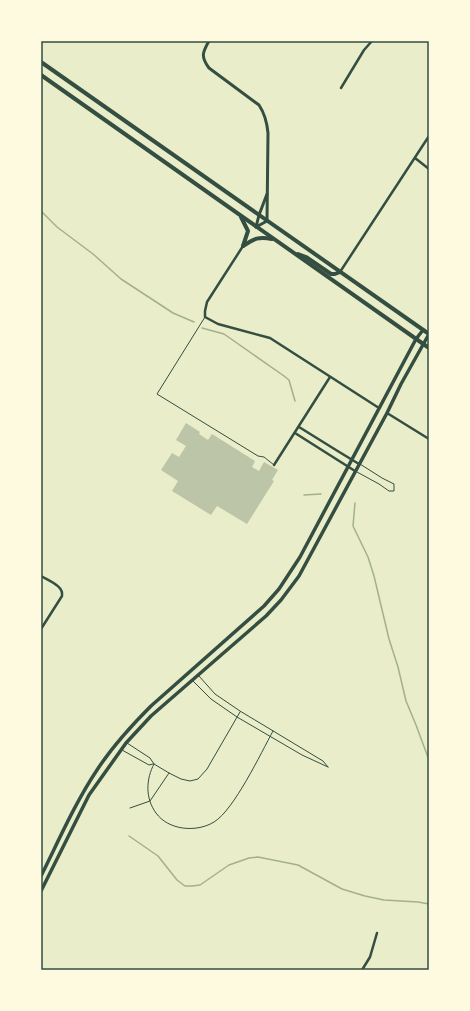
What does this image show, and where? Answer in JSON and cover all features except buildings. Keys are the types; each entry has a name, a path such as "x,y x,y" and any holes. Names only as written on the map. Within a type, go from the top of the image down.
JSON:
{"main road":[{"path":"41,62 429,334 400,384 387,413 290,590 266,616 151,716 121,749 89,795 41,891"},
{"path":"41,75 429,348"},
{"path":"241,216 248,231 243,246"},
{"path":"243,246 253,239 261,238 275,240"},
{"path":"292,252 306,257 331,274 340,272"},
{"path":"41,876 83,792 111,750 150,706 264,606 279,589 300,557 416,340 423,330"}],"street":[{"path":"209,41 203,54 203,60 209,68 251,99 264,113 267,121 267,221 256,227"},
{"path":"341,88 364,50 372,41"},
{"path":"340,272 429,136"},
{"path":"415,158 429,169"},
{"path":"256,227 268,192"},
{"path":"243,246 207,302 205,311 206,316 218,324 270,338 380,408"},
{"path":"274,465 330,377"},
{"path":"387,413 429,439"},
{"path":"299,427 359,464"},
{"path":"295,432 355,471"},
{"path":"321,450 325,444"},
{"path":"41,576 60,588 62,593 62,596 41,629"},
{"path":"362,970 370,957 377,933"}],"lane":[{"path":"206,316 157,394 258,456 264,457 274,465"},
{"path":"355,471 379,484 388,491 394,491 394,484 359,464"},
{"path":"192,680 211,699 237,718 302,756 328,767 323,761 240,711 215,694 198,675"},
{"path":"126,743 150,758 154,764 181,779 190,781 198,779 207,769 240,711"},
{"path":"154,764 150,770 148,790 150,802 156,813 172,825 185,829 205,827 214,822 228,809 273,731"},
{"path":"121,749 149,764 154,764"},
{"path":"130,808 150,802 169,773"}],"waterway":[{"path":"41,211 57,227 93,254 121,279 173,313 194,322"},
{"path":"202,328 224,334 284,376 289,380 295,401"},
{"path":"304,495 321,494"},
{"path":"355,503 353,526 368,557 406,701 429,760"},
{"path":"129,836 158,856 177,880 185,886 200,885 229,865 249,858 258,857 298,865 342,889 365,896 384,900 429,904"}]}
